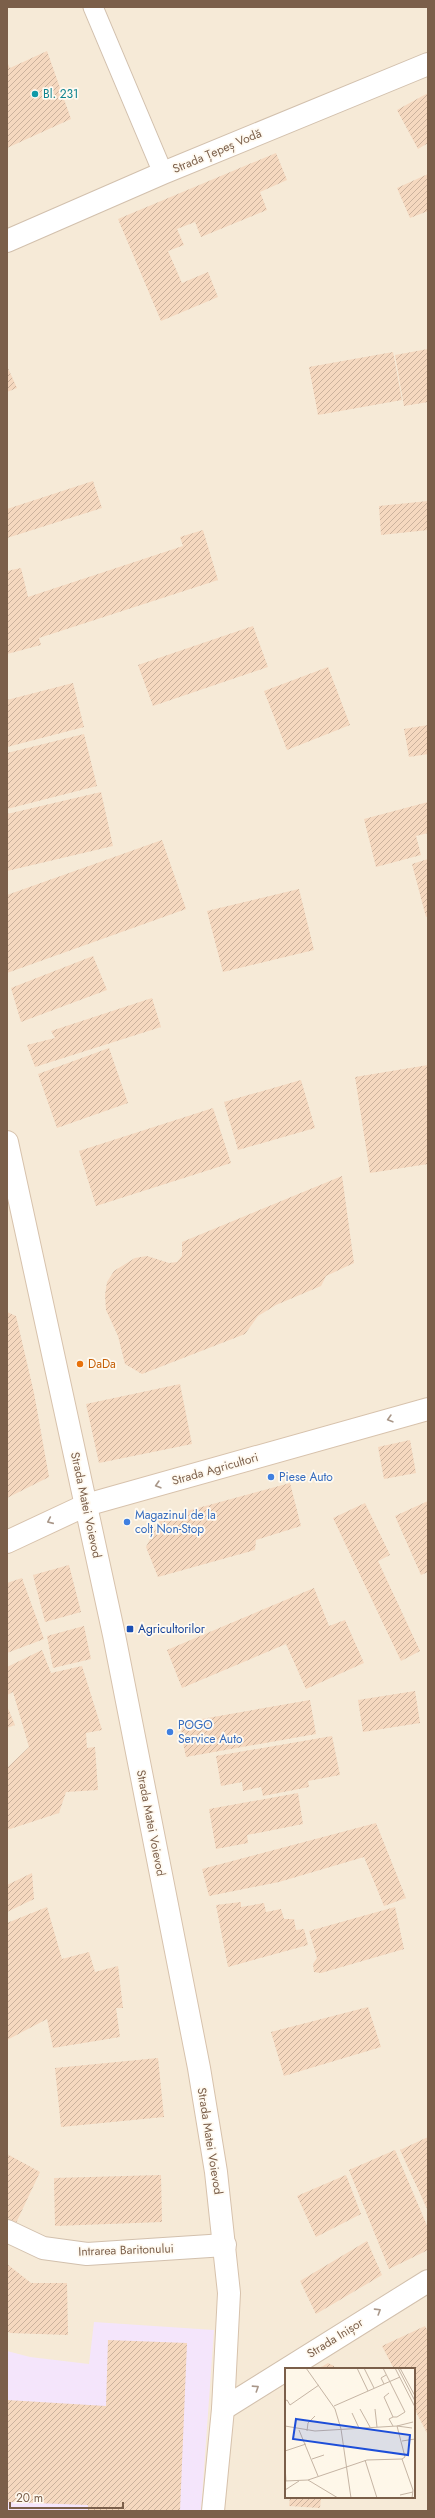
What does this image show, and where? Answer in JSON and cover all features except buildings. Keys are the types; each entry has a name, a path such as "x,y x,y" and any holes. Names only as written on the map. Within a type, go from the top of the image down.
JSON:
{"street":[{"name":"Strada Țepeș Vodă","path":"7,241 163,173 428,64"},
{"name":"Strada Matei Voievod","path":"7,1142 114,1635 199,2068 216,2172 225,2245 228,2293 223,2409 213,2511"},
{"name":"Strada Agricultori","path":"7,1542 86,1505 428,1409"},
{"name":"Intrarea Baritonului","path":"7,2231 43,2248 87,2254 225,2245"},
{"name":"Strada Inișor","path":"289,2368 428,2281"},
{"name":"Strada Inișor","path":"223,2409 285,2370"}],"lane":[{"path":"93,7 163,173"}],"shaded area":[{"path":"7,7 428,7 428,2511 7,2511"},
{"path":"94,2322 214,2330 201,2511 7,2511 7,2351 30,2357 89,2364"}],"place":[{"name":"Bl. 231","path":"35,94"},
{"name":"DaDa","path":"80,1364"},
{"name":"Piese Auto","path":"271,1477"},
{"name":"Magazinul de la colț Non-Stop","path":"127,1522"},
{"name":"Agricultorilor","path":"130,1629"},
{"name":"POGO Service Auto","path":"170,1732"}]}
